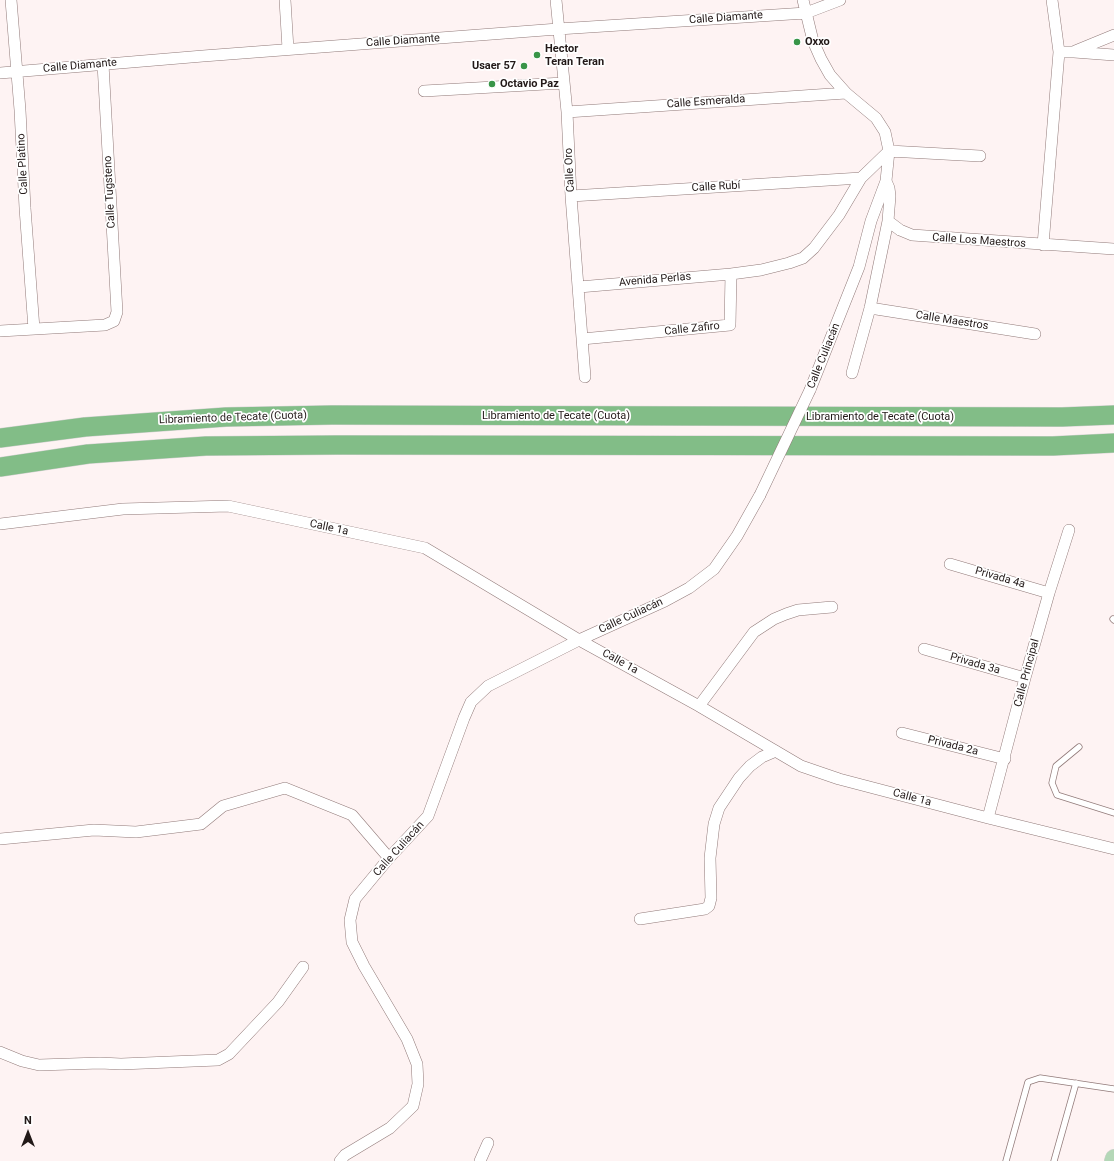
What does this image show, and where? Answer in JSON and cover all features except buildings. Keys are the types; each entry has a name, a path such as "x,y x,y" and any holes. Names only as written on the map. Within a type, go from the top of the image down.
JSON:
{"highway":[{"path":"1062,417 1114,410"},
{"name":"Libramiento de Tecate (Cuota)","path":"0,438 85,427 233,417 332,415 1062,417 1114,415"},
{"path":"0,467 88,454 206,446 1053,446 1114,443"}],"street":[{"name":"Calle Platino","path":"11,0 20,110 25,208 34,329"},
{"path":"285,0 288,49"},
{"name":"Calle Oro","path":"556,0 567,112 571,196 585,376"},
{"name":"Calle Culiacán","path":"340,1161 345,1155 390,1128 414,1106 418,1084 416,1064 407,1039 364,966 352,942 350,920 355,899 428,816 471,702 488,686 580,640 678,594 689,588 714,568 737,536 760,495 810,390 859,267 871,221 886,181 889,151 885,132 876,118 846,93 830,75 813,41 803,0"},
{"name":"Calle Diamante","path":"0,73 288,49 558,29 806,13 840,0"},
{"path":"1043,245 1059,52 1052,0"},
{"path":"1074,52 1114,35"},
{"path":"1059,52 1114,55"},
{"name":"Calle Tugsteno","path":"34,329 105,325 114,321 117,312 102,64"},
{"path":"424,91 564,83"},
{"name":"Calle Esmeralda","path":"567,112 846,93"},
{"path":"731,274 761,270 803,258 814,248 839,215 861,178 889,151 980,156"},
{"name":"Calle Rubí","path":"571,196 861,178"},
{"path":"852,373 870,308 888,221 890,196 886,181"},
{"name":"Calle Los Maestros","path":"888,221 900,230 912,235 1043,245 1114,248"},
{"name":"Avenida Perlas","path":"579,287 731,274"},
{"name":"Calle Zafiro","path":"582,340 730,325 731,274"},
{"name":"Calle Maestros","path":"870,308 1035,334"},
{"path":"0,331 34,329"},
{"name":"Calle 1a","path":"0,524 122,509 228,506 425,548 580,640 699,706 801,766 839,779 1114,849"},
{"name":"Calle Principal","path":"988,818 1005,759 1025,678 1070,530"},
{"name":"Privada 4a","path":"950,564 1050,593"},
{"path":"699,706 754,632 774,619 786,614 804,610 832,607"},
{"name":"Privada 3a","path":"924,649 1025,678"},
{"name":"Privada 2a","path":"902,733 1005,759"},
{"path":"640,919 705,909 709,906 710,858 714,824 720,808 739,778 750,766 776,751"},
{"path":"0,839 94,830 136,832 201,824 223,806 285,788 352,815 390,858"},
{"path":"0,1052 22,1061 39,1065 100,1063 121,1064 218,1060 229,1054 278,1002 303,967"},
{"path":"480,1161 488,1143"}],"lane":[{"path":"1079,746 1056,766 1052,783 1057,795 1114,813"},
{"path":"1006,1161 1028,1082 1040,1078 1114,1089"},
{"path":"1054,1161 1076,1083"}],"place":[{"name":"Oxxo","path":"797,42"},
{"name":"Hector Teran Teran","path":"537,55"},
{"name":"Usaer 57","path":"524,66"},
{"name":"Octavio Paz","path":"492,84"}]}
